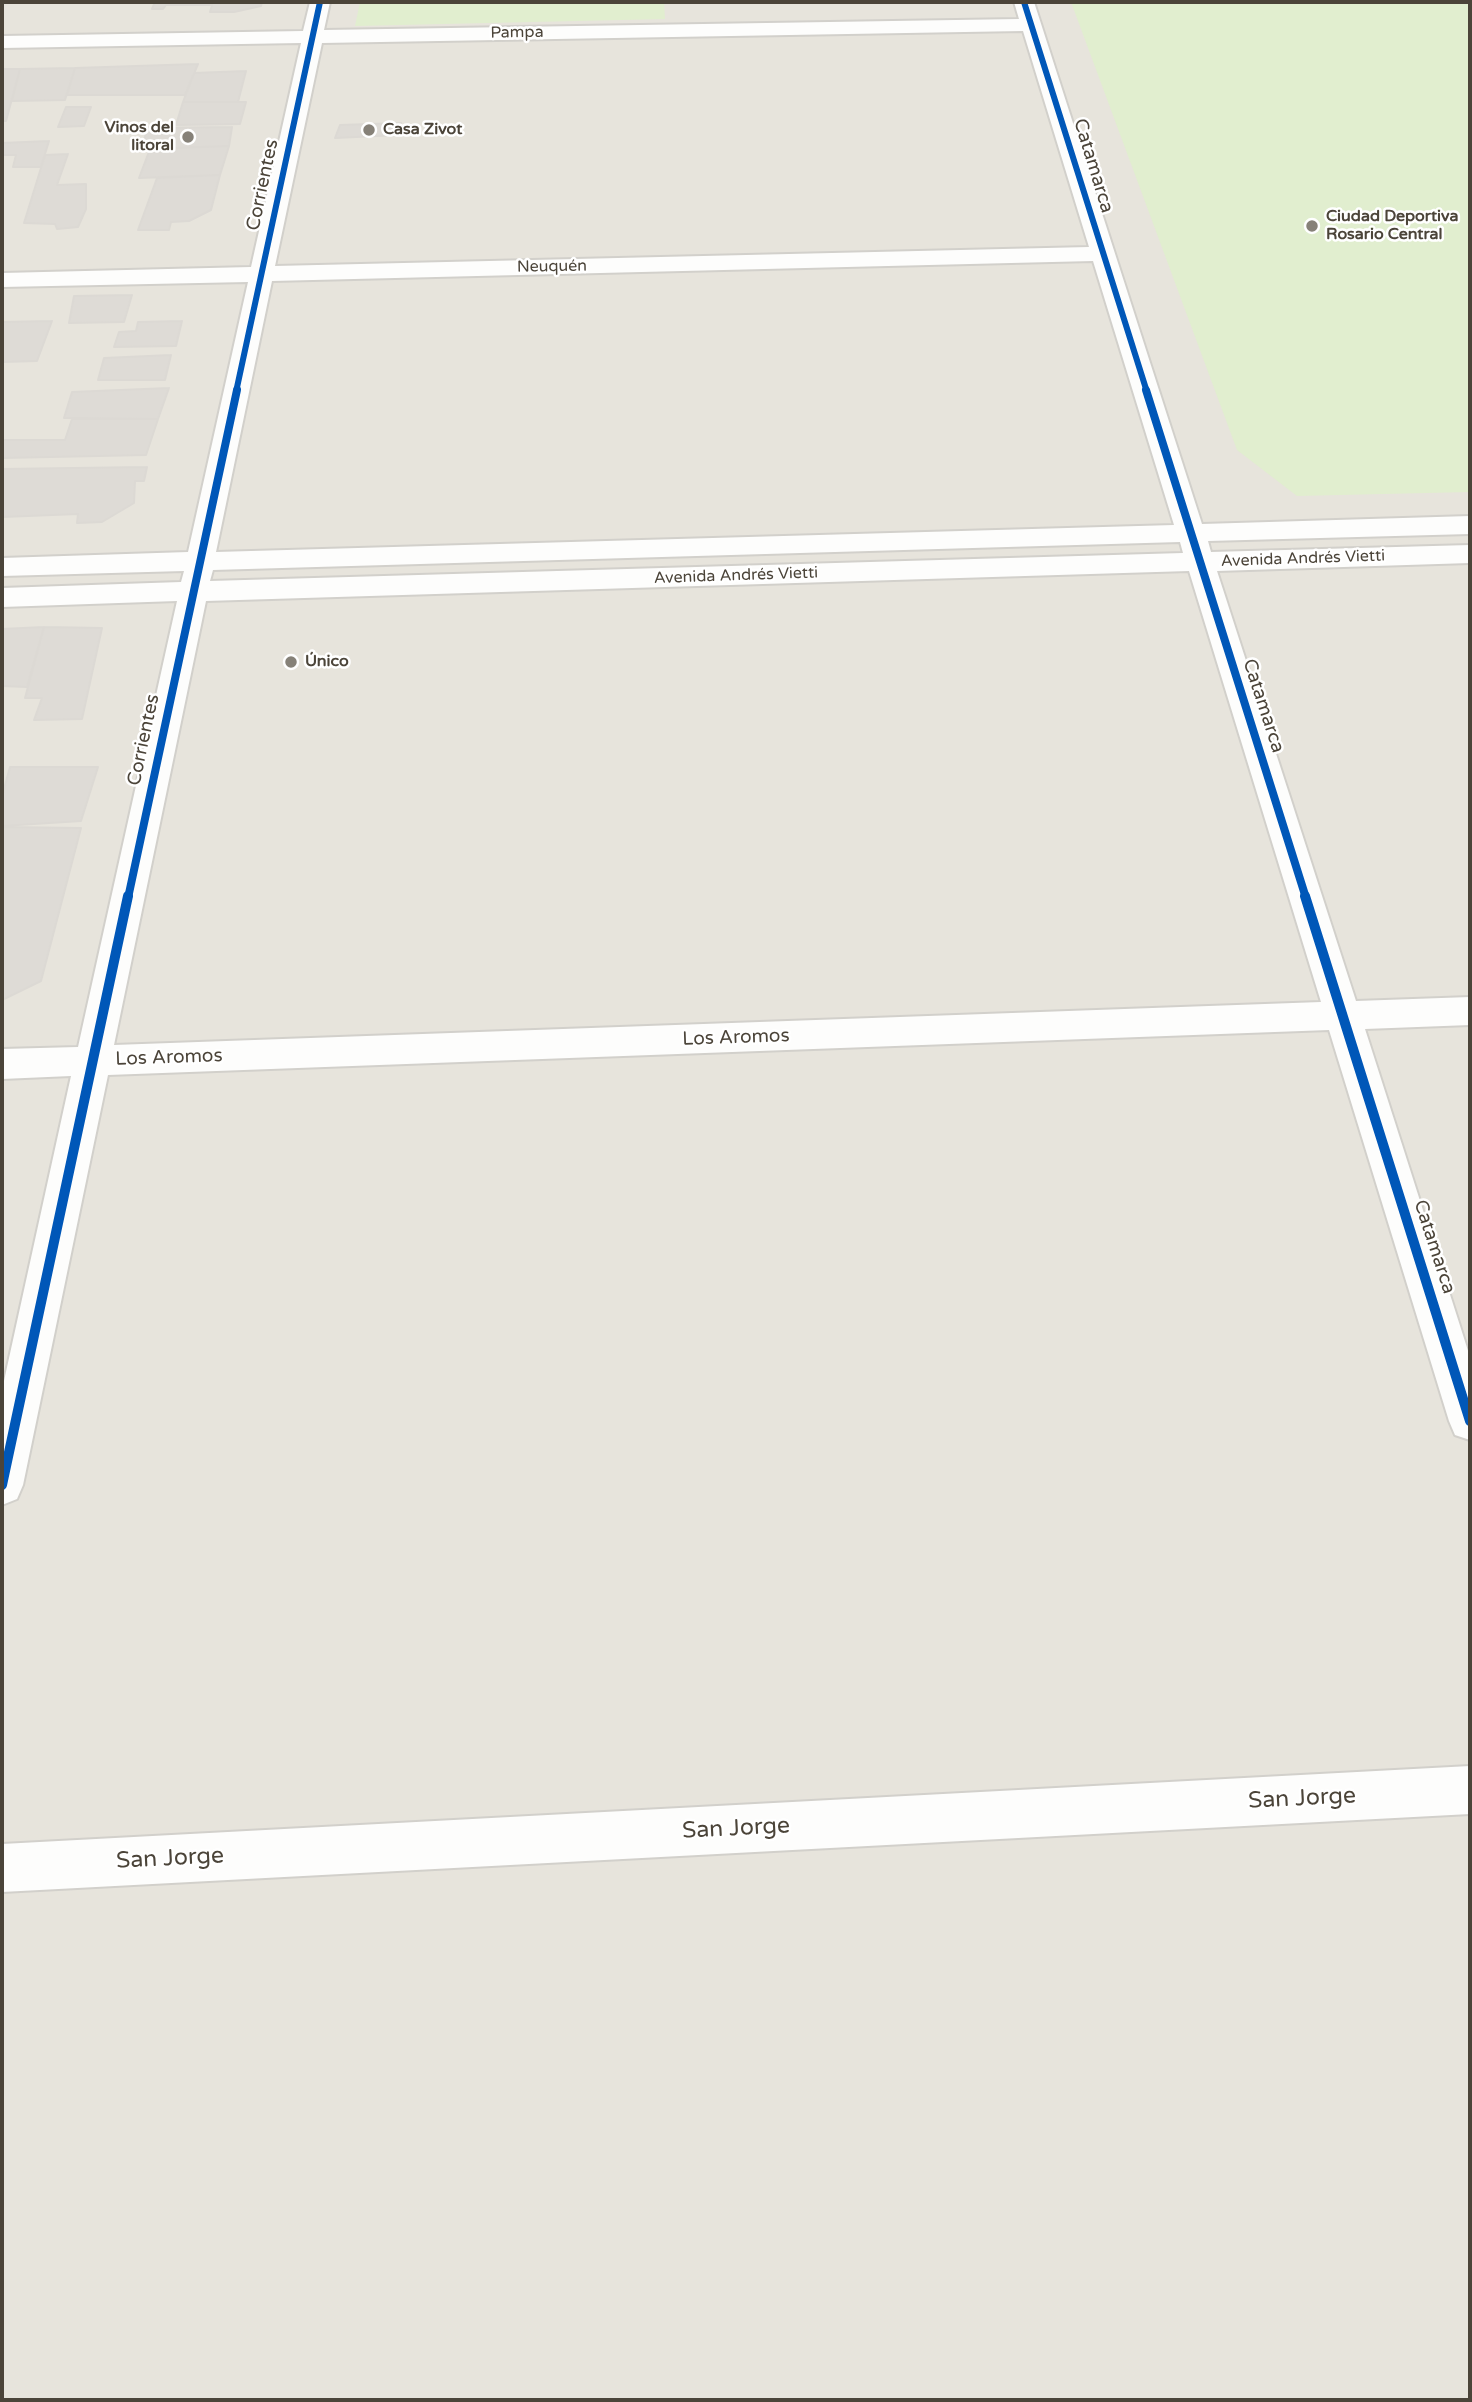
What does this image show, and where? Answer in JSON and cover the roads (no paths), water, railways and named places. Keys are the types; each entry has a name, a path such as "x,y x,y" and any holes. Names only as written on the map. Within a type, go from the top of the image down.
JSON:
{"street":[{"name":"Corrientes","path":"2,1485 320,2"},
{"name":"Pampa","path":"2,42 313,37 1028,13"},
{"name":"Catamarca","path":"1028,13 1470,1421"},
{"name":"Neuquén","path":"2,280 1102,254"},
{"name":"Avenida Andrés Vietti","path":"2,597 196,576 1190,533 1470,525"},
{"name":"Avenida Andrés Vietti","path":"2,567 196,576 1199,562 1470,554"},
{"name":"Los Aromos","path":"2,1064 1470,1011"},
{"name":"San Jorge","path":"2,1868 1470,1790"}],"place":[{"name":"Casa Zivot","path":"369,130"},
{"name":"Vinos del litoral","path":"188,137"},
{"name":"Ciudad Deportiva Rosario Central","path":"1312,226"},
{"name":"Único","path":"291,662"}]}
